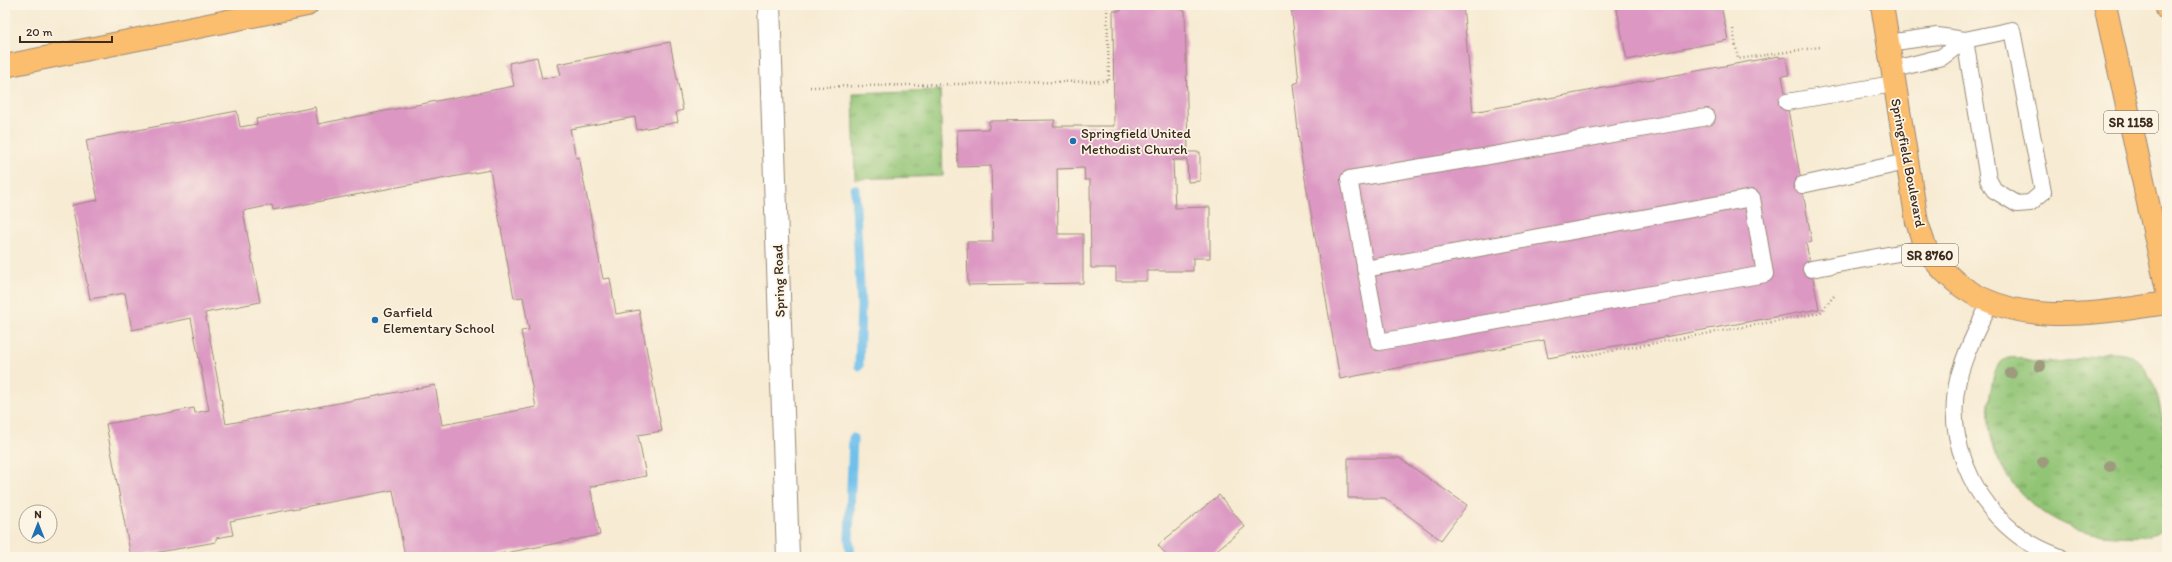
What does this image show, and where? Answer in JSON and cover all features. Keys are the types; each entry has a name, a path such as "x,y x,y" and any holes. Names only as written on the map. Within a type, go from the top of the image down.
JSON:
{"main road":[{"path":"5,66 307,5"},
{"name":"Springfield Boulevard","path":"1882,5 1892,77 1917,222 1926,248 1932,258 1953,280 1971,293 2005,307 2046,314 2089,313 2167,303"},
{"name":"SR 1158","path":"2105,5 2167,290"},
{"path":"2166,5 2167,9"}],"street":[{"name":"Spring Road","path":"769,5 788,557"}],"lane":[{"path":"1888,44 1937,36 1965,40 2012,30 2043,192 2030,202 2017,204 1994,190 1988,179 1965,40"},
{"path":"1787,102 1892,77 1942,57 1965,40"},
{"path":"1366,269 1752,198 1765,274 1379,342 1349,179 1707,117"},
{"path":"1802,185 1906,162"},
{"path":"1812,269 1926,248"},
{"path":"1990,301 1969,347 1958,381 1955,409 1958,439 1966,468 1989,508 2015,533 2032,545 2060,557"}],"path":[{"path":"810,87 1109,81 1107,5"},
{"path":"1733,29 1738,59 1820,46"},
{"path":"1573,358 1820,313 1834,296"}],"green space":[{"path":"940,90 943,176 855,179 853,93"},
{"path":"2108,352 2120,352 2132,356 2145,369 2154,387 2161,410 2166,461 2167,528 2154,534 2135,537 2114,536 2087,532 2061,522 2038,508 2018,490 2003,469 1993,444 1989,418 1991,389 1994,373 2004,360 2007,358 2021,358 2039,362 2056,362 2074,360"}],"building":[{"name":"Springfield United Methodist Church","path":"1121,5 1177,5 1177,8 1185,11 1188,152 1200,152 1200,181 1188,182 1187,160 1173,160 1175,208 1210,207 1210,258 1193,258 1193,271 1147,271 1147,281 1116,281 1116,268 1091,268 1090,180 1085,180 1084,168 1057,169 1058,234 1083,234 1083,283 968,285 967,242 993,242 991,166 958,167 957,130 989,129 989,121 1055,120 1053,126 1114,126 1113,11 1121,11"},
{"path":"1291,5 1463,5 1473,112 1779,56 1779,58 1786,57 1789,75 1782,76 1812,242 1806,243 1819,309 1548,358 1544,340 1340,379 1300,150 1293,84 1299,82"},
{"path":"1616,5 1721,5 1728,40 1627,60"},
{"path":"670,42 683,110 676,112 678,122 637,130 635,117 570,129 576,158 579,157 603,279 610,278 616,314 639,310 662,431 638,435 646,476 590,487 600,535 484,557 405,557 393,490 230,521 233,535 216,538 216,542 131,557 106,424 194,408 195,413 209,410 191,318 132,330 125,293 90,299 72,205 98,200 86,140 237,111 240,127 257,124 256,119 315,107 318,124 514,86 509,63 537,57 542,79 561,75 558,64","holes":["490,170 514,298 523,297 529,330 521,331 536,407 442,425 435,385 226,424 205,313 260,302 243,211 272,205 273,210"]},
{"path":"1348,458 1399,458 1467,505 1441,540 1385,498 1348,498"},
{"path":"1219,495 1245,527 1208,557 1168,557 1158,545"}],"waterway":[{"path":"855,189 861,306 859,366"},
{"path":"851,557 849,538 853,438"}],"place":[{"name":"Springfield United Methodist Church","path":"1073,141"},
{"name":"Garfield Elementary School","path":"375,320"}]}
